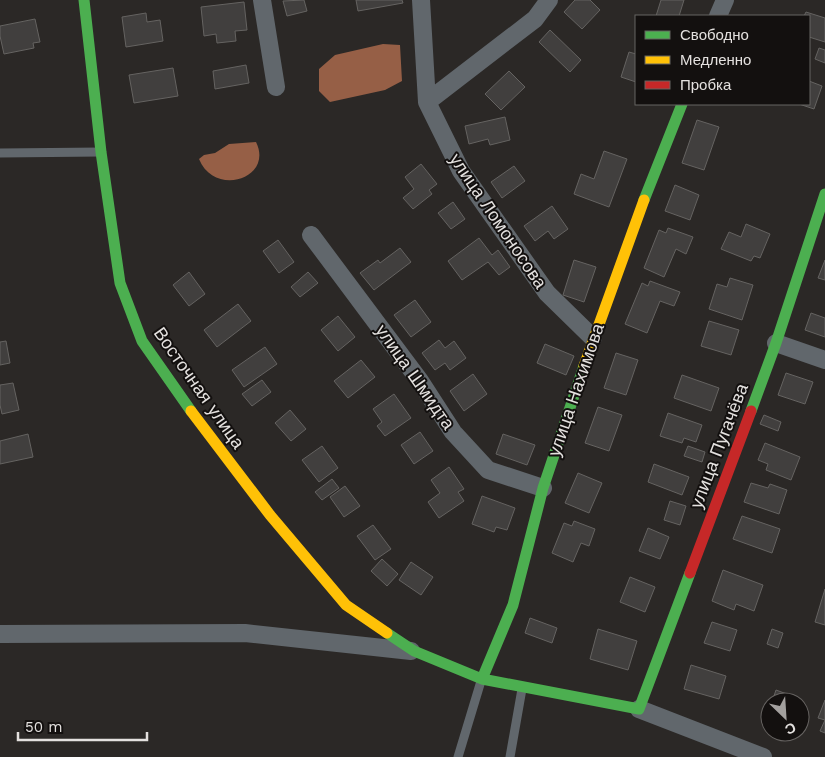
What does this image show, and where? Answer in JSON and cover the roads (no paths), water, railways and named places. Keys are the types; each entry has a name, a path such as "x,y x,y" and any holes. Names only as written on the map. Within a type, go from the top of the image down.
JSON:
{"street":[{"name":"Восточная улица","path":"84,0 101,152 120,283 142,341 181,398 270,515 346,605 414,651 482,679 639,709"},
{"path":"262,0 276,87"},
{"name":"улица Ломоносова","path":"421,0 427,102 461,171 547,293 593,338"},
{"path":"427,102 535,19 549,0"},
{"path":"718,15 725,0"},
{"name":"улица Нахимова","path":"482,679 513,605 543,488 593,338 665,144 682,105"},
{"name":"улица Пугачёва","path":"639,709 776,343 825,194"},
{"name":"улица Шмидта","path":"311,235 420,382 453,432 488,470 543,488"},
{"path":"776,343 825,360"},
{"path":"0,634 245,633 414,651"},
{"path":"639,709 763,757"}],"lane":[{"path":"0,153 101,152"},
{"path":"458,757 482,679"},
{"path":"510,757 522,688"}]}
